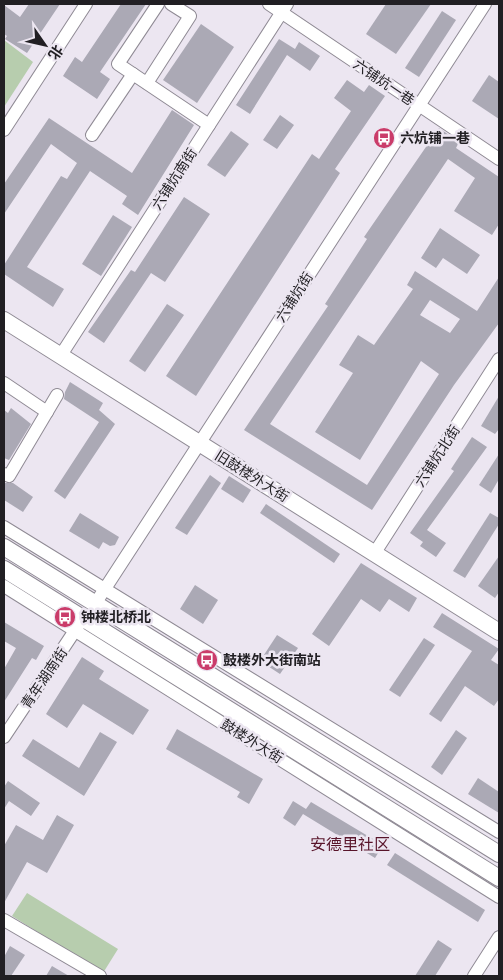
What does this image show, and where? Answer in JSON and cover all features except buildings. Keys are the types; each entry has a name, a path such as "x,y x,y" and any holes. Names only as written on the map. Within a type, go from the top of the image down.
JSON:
{"main road":[{"name":"旧鼓楼外大街","path":"4,320 499,632"},
{"path":"4,546 99,597 499,854"},
{"name":"鼓楼外大街","path":"4,569 79,625 499,878"}],"street":[{"path":"4,130 86,4"},
{"path":"158,4 118,64 209,125"},
{"path":"147,83 190,16 171,4"},
{"name":"六铺炕一巷","path":"268,4 284,8 418,105 499,160"},
{"name":"六铺炕街","path":"99,597 485,4"},
{"name":"六铺炕南街","path":"61,355 284,8"},
{"path":"92,135 133,74"},
{"name":"六铺炕北街","path":"374,554 499,359"},
{"path":"4,383 47,412"},
{"path":"4,474 9,476 58,395"},
{"path":"4,527 99,597 499,832"},
{"name":"鼓楼外大街","path":"4,586 79,625 499,897"},
{"name":"青年湖南街","path":"4,737 79,625"},
{"path":"4,920 100,976"},
{"path":"474,976 499,936"}],"green space":[{"path":"4,40 33,62 4,107"},
{"path":"27,893 118,949 103,973 12,916"}],"place":[{"name":"六炕铺一巷","path":"384,138"},
{"name":"钟楼北桥北","path":"65,617"},
{"name":"鼓楼外大街南站","path":"207,660"}],"district":[{"name":"安德里社区","path":"350,844"}]}
